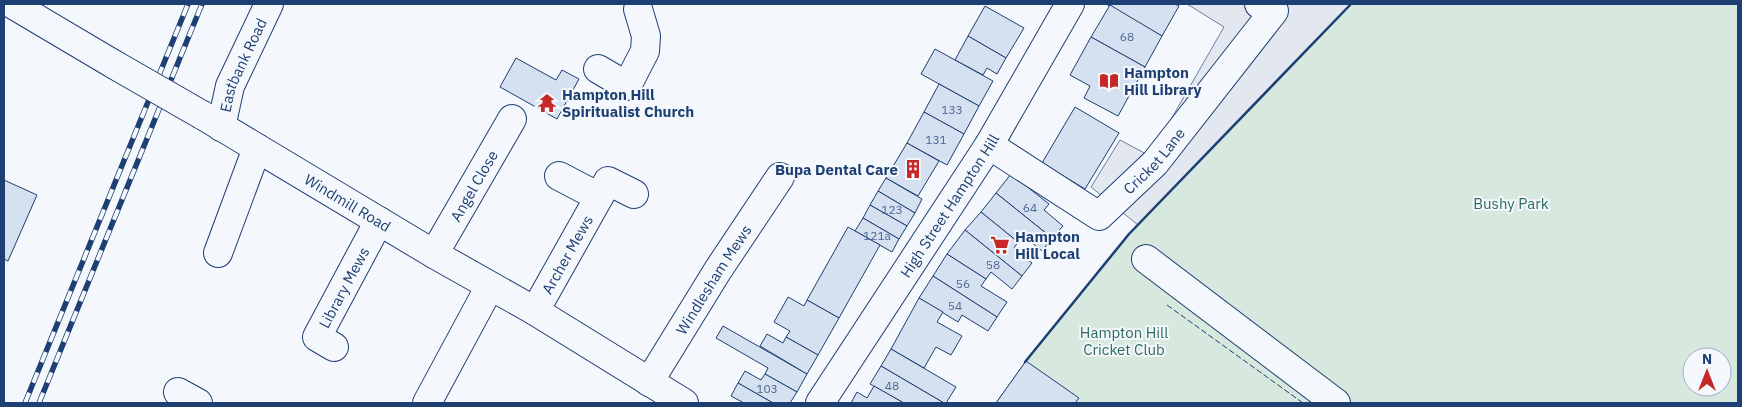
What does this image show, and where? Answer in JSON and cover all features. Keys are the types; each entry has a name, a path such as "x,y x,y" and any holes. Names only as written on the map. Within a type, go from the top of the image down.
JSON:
{"street":[{"name":"Windmill Road","path":"12,4 434,254 535,311 684,403"},
{"name":"Eastbank Road","path":"211,121 269,4"},
{"name":"High Street Hampton Hill","path":"820,403 989,145 1070,4"},
{"name":"Cricket Lane","path":"989,145 1099,216 1155,163 1274,12 1259,4"},
{"path":"598,69 627,86 645,51 646,36 636,5"},
{"name":"Angel Close","path":"434,254 512,119"},
{"path":"218,253 257,148"},
{"path":"559,176 599,197"},
{"name":"Windlesham Mews","path":"649,382 718,270 780,177"},
{"name":"Archer Mews","path":"535,311 608,181 634,194"},
{"name":"Library Mews","path":"334,347 317,337 380,221"},
{"path":"1146,259 1336,403"},
{"path":"427,403 490,286"}],"green space":[{"name":"Bushy Park","path":"1351,4 1738,4 1738,403 996,403 1026,361 1129,234"}],"shaded area":[{"path":"1187,4 1351,4 1138,225 1091,187 1120,140 1150,156 1224,27"}],"building":[{"path":"1106,4 1175,4 1179,6 1162,36"},
{"path":"1110,5 1162,36 1145,67 1091,37"},
{"path":"985,6 1024,28 1006,58 968,36"},
{"path":"968,36 1006,58 997,74 987,68 983,75 955,60"},
{"name":"Hampton Hill Library","path":"1091,37 1145,67 1118,116 1084,98 1090,86 1070,75"},
{"path":"935,49 993,81 979,106 921,74"},
{"name":"Hampton Hill Spiritualist Church","path":"516,58 556,80 562,70 579,79 557,119 500,87"},
{"path":"939,84 979,106 964,134 924,112"},
{"path":"1075,107 1119,133 1085,189 1042,163"},
{"path":"924,112 964,134 947,165 907,143"},
{"name":"Bupa Dental Care","path":"907,143 939,161 918,196 886,178"},
{"path":"1011,174 1049,204 1044,210 1063,226 1052,238 996,193"},
{"path":"886,178 922,199 915,213 878,191"},
{"path":"4,180 37,195 8,261 4,259"},
{"path":"878,191 915,213 907,226 870,205"},
{"path":"996,193 1052,238 1042,251 1024,236 1018,242 981,212"},
{"path":"870,205 907,226 899,239 863,218"},
{"name":"Hampton Hill Local","path":"981,212 1018,242 1014,248 1032,263 1022,276 965,230"},
{"path":"863,218 899,239 892,252 855,231"},
{"path":"848,227 880,245 839,318 807,300"},
{"path":"965,230 1022,276 1012,289 991,272 986,279 947,254"},
{"path":"947,254 986,279 981,286 1007,302 997,317 933,276"},
{"path":"933,276 997,317 988,331 962,315 958,322 919,298"},
{"path":"788,297 804,306 807,300 839,318 818,355 786,337 790,331 774,322"},
{"path":"919,298 943,312 937,322 962,336 951,355 936,347 924,368 891,349"},
{"path":"723,326 807,374 797,392 765,374 768,368 716,338"},
{"path":"767,334 783,343 786,337 818,355 807,374 760,346"},
{"path":"891,349 956,387 946,403 881,366"},
{"name":"Hampton Hill Cricket Club","path":"1026,361 1079,398 1075,403 996,403"},
{"path":"881,366 944,403 904,403 870,384"},
{"path":"745,371 761,380 765,374 797,392 790,403 773,403 738,383"},
{"path":"738,383 773,403 744,403 731,396"},
{"path":"874,386 902,402 851,403 857,392 867,398"}],"railway":[{"path":"25,403 188,4"},
{"path":"39,403 202,4"}],"fence":[{"path":"1167,305 1303,403"}],"wall":[{"path":"1025,362 1129,234 1351,4"}],"place":[{"name":"Hampton Hill Library","path":"1109,81"},
{"name":"Hampton Hill Spiritualist Church","path":"547,103"},
{"name":"Bupa Dental Care","path":"913,169"},
{"name":"Hampton Hill Local","path":"1000,245"}]}
